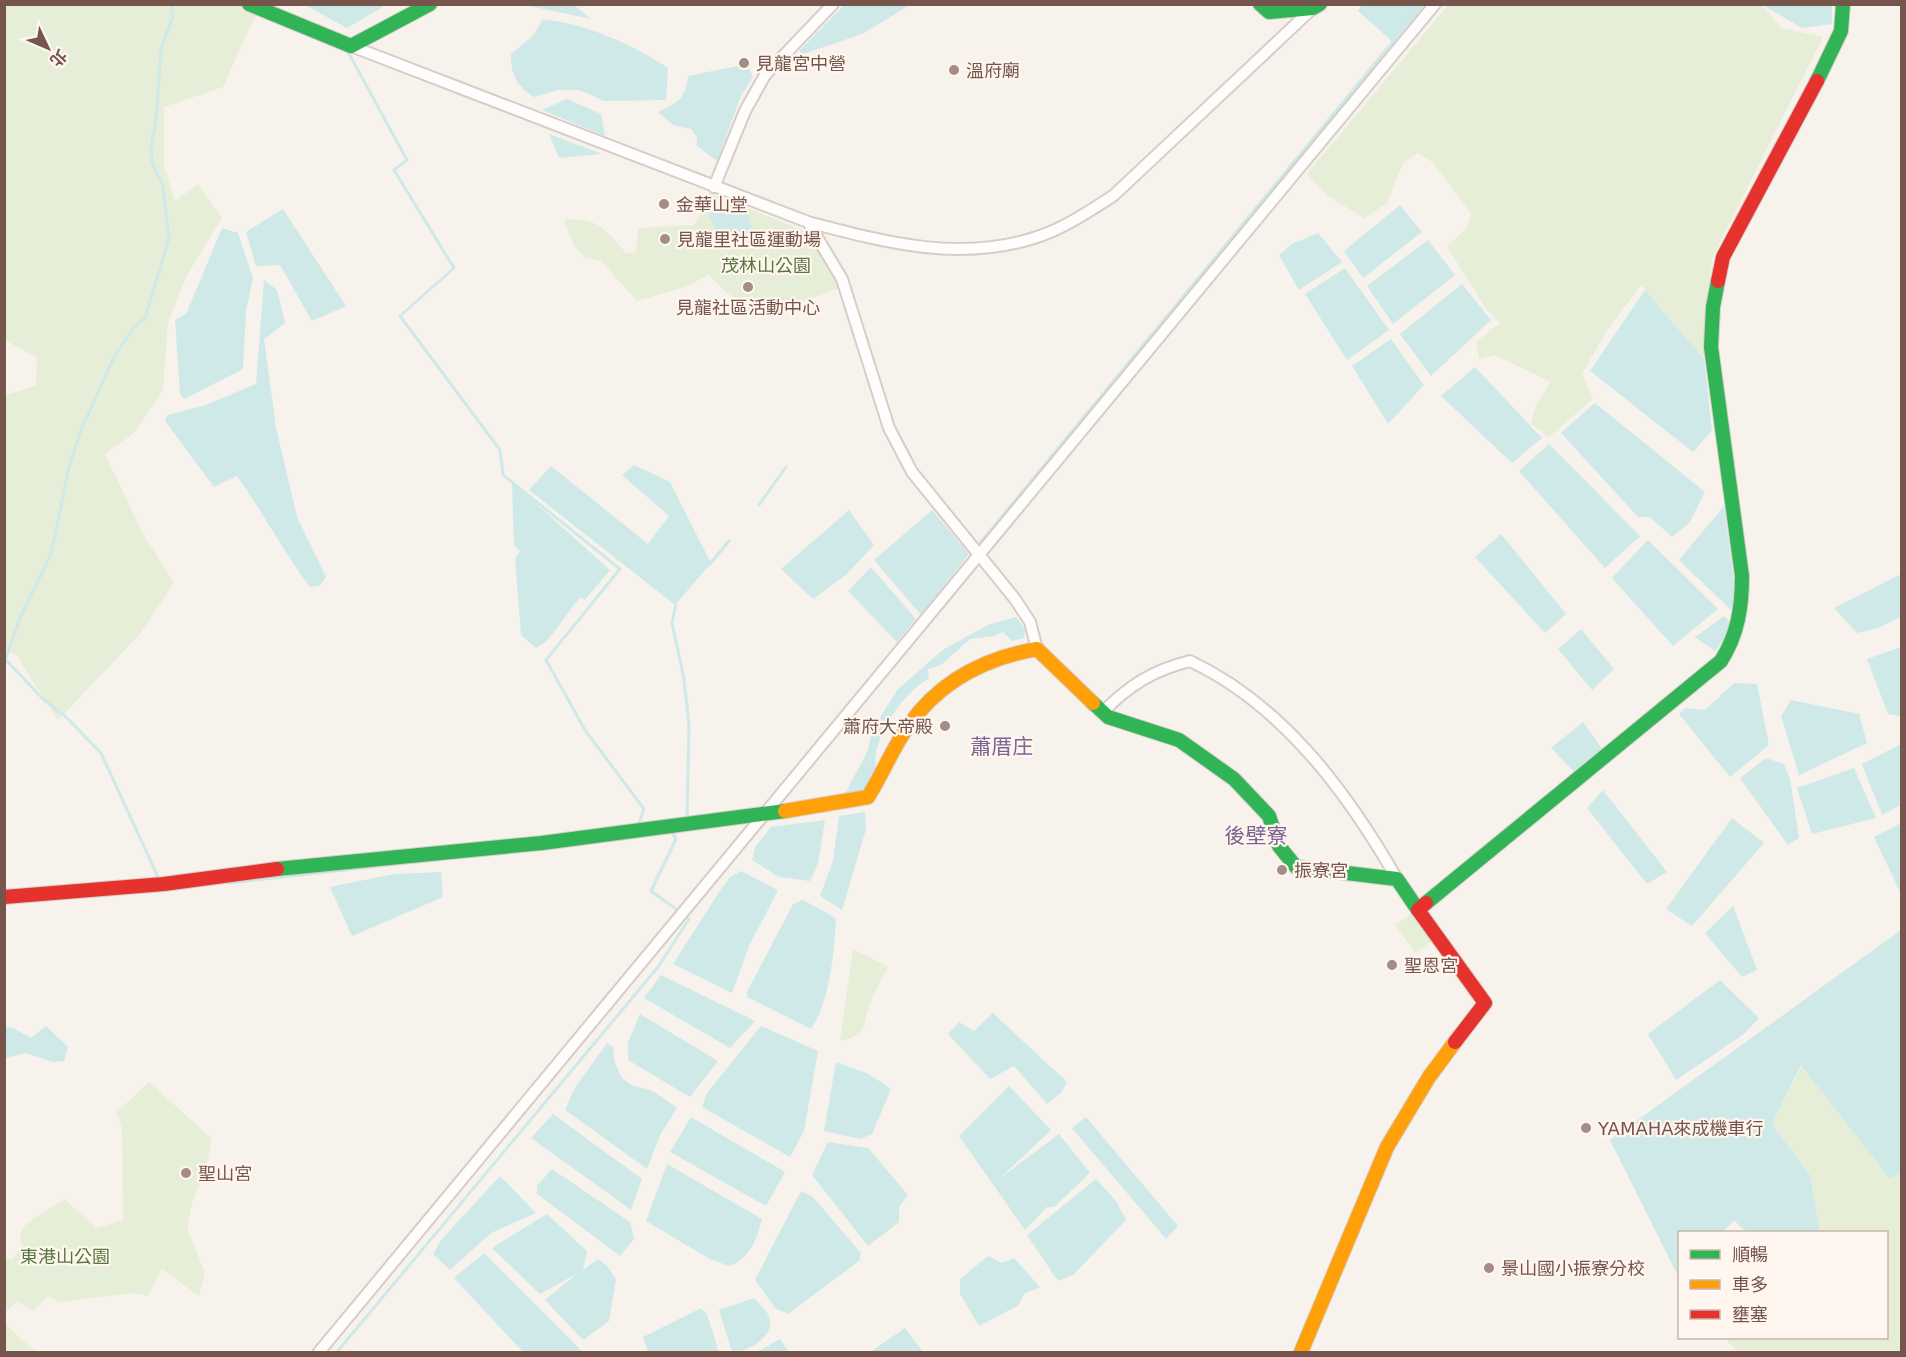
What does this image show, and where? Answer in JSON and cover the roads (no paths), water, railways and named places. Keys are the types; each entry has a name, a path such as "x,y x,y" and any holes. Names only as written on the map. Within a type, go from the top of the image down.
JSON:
{"street":[{"path":"249,4 351,46 808,222 881,241 955,251 998,247 1038,237 1075,220 1113,196 1316,6"},
{"path":"351,46 430,4"},
{"path":"714,187 745,111 765,75 832,4"},
{"path":"1260,4 1269,12 1316,6"},
{"path":"319,1353 1436,4"},
{"path":"1418,910 1721,661 1737,633 1743,605 1742,576 1711,347 1717,275 1723,257 1836,45 1841,31 1843,4"},
{"path":"808,222 842,279 889,428 912,472 956,530 980,554 1030,622 1036,649 1108,717 1179,740 1234,779 1269,816 1279,846 1296,867 1397,879"},
{"path":"4,897 164,884 318,864 542,843 764,815 868,797 909,725 957,675 984,662 1015,652 1036,649"},
{"path":"1104,712 1125,690 1145,677 1190,661 1247,694 1297,741 1330,777 1374,838 1418,910 1485,1003 1429,1077 1387,1147 1301,1353"}],"water":[{"path":"305,5 386,5 347,28"},
{"path":"525,5 574,5 591,19"},
{"path":"844,5 910,5 862,34 803,54 799,51"},
{"path":"1362,5 1424,5 1393,42 1358,11"},
{"path":"1763,5 1832,5 1832,24 1802,28"},
{"path":"542,20 557,21 608,36 668,68 666,100 604,101 579,90 558,90 534,97 523,89 516,79 511,54 534,35"},
{"path":"747,64 753,77 741,96 717,161 697,146 697,138 691,129 673,125 658,112 680,99 688,76"},
{"path":"567,99 601,114 605,136 542,110"},
{"path":"549,134 602,154 559,158"},
{"path":"726,204 740,208 746,213 751,226 744,235 730,241 718,236 709,215 714,206"},
{"path":"1400,205 1422,232 1363,278 1344,251"},
{"path":"283,209 346,306 312,321 280,265 256,266 246,232"},
{"path":"222,228 238,233 253,278 246,311 243,369 184,399 180,395 175,320 186,314"},
{"path":"1318,233 1342,262 1299,290 1279,255 1292,244"},
{"path":"1428,240 1455,275 1393,324 1367,286"},
{"path":"1345,268 1389,330 1347,360 1305,294"},
{"path":"264,280 277,290 285,323 264,339 276,428 297,517 326,577 319,586 310,587 237,476 214,487 165,421 167,415 203,406 256,384"},
{"path":"1462,284 1491,320 1431,376 1400,334"},
{"path":"1645,290 1704,359 1712,431 1693,452 1590,371"},
{"path":"1391,339 1424,385 1388,424 1352,366"},
{"path":"1475,367 1542,438 1512,463 1441,396"},
{"path":"1595,403 1705,492 1689,523 1672,537 1650,517 1638,517 1561,433"},
{"path":"1549,444 1640,536 1605,568 1519,471"},
{"path":"634,465 670,482 711,563 675,605 529,490 551,466 648,544 669,516 622,475"},
{"path":"512,482 610,570 585,600 580,597 547,641 536,648 521,635 515,559 520,551 514,546"},
{"path":"1724,506 1737,603 1731,610 1679,560"},
{"path":"849,510 874,545 847,574 813,599 781,569"},
{"path":"932,510 969,554 921,615 874,560"},
{"path":"1501,534 1566,614 1545,633 1475,557"},
{"path":"1648,540 1718,609 1673,646 1612,578"},
{"path":"871,567 916,619 897,642 848,591"},
{"path":"1901,574 1901,617 1878,628 1857,633 1834,608"},
{"path":"1724,616 1730,622 1726,636 1715,651 1695,637"},
{"path":"1016,617 1025,630 1024,638 1012,641 1003,632 994,636 970,639 941,665 928,669 929,678 908,695 889,720 882,734 875,762 877,775 861,791 845,794 868,750 872,730 898,689 944,649 988,625"},
{"path":"1581,629 1614,669 1592,690 1558,649"},
{"path":"1902,647 1901,716 1888,714 1867,659"},
{"path":"1734,683 1757,684 1769,745 1730,777 1679,714 1685,708 1705,710"},
{"path":"1791,700 1859,714 1867,743 1799,775 1781,716"},
{"path":"1583,722 1602,749 1574,772 1551,748"},
{"path":"1901,744 1901,805 1882,815 1862,764"},
{"path":"1766,758 1784,764 1790,779 1799,838 1788,845 1740,778"},
{"path":"1854,768 1876,818 1812,834 1797,788"},
{"path":"1603,790 1667,872 1647,884 1587,808"},
{"path":"865,812 866,829 842,910 820,896 833,861 839,816"},
{"path":"1732,818 1764,843 1692,926 1666,909"},
{"path":"825,820 818,864 810,881 779,877 752,860 755,847 771,827"},
{"path":"1901,823 1901,894 1874,837"},
{"path":"741,871 778,890 749,946 732,993 673,964 721,889 730,877"},
{"path":"441,872 443,897 352,936 330,887 394,874"},
{"path":"803,900 836,918 827,991 811,1029 747,997 747,992 793,904"},
{"path":"1733,906 1757,970 1742,977 1705,933"},
{"path":"1901,930 1901,1172 1890,1179 1801,1065 1772,1124 1810,1175 1820,1231 1745,1231 1734,1220 1723,1231 1678,1231 1678,1276 1610,1140"},
{"path":"661,975 755,1021 730,1048 644,998"},
{"path":"1720,980 1759,1018 1744,1034 1676,1080 1648,1034"},
{"path":"993,1013 1067,1082 1062,1092 1047,1104 1014,1066 990,1079 948,1034 959,1022 974,1031"},
{"path":"640,1014 718,1061 690,1097 628,1060 628,1042"},
{"path":"46,1026 68,1047 64,1061 53,1062 26,1053 5,1058 5,1027 13,1028 31,1038"},
{"path":"761,1026 818,1051 804,1131 790,1157 702,1107 707,1093"},
{"path":"607,1043 613,1047 614,1060 622,1078 631,1085 653,1091 677,1108 660,1135 647,1169 565,1110 574,1089"},
{"path":"836,1062 869,1074 891,1089 872,1134 860,1139 824,1131"},
{"path":"1009,1086 1051,1130 999,1179 1059,1134 1090,1173 1054,1207 1047,1207 1025,1230 959,1136"},
{"path":"553,1114 642,1179 631,1210 531,1138"},
{"path":"691,1117 785,1172 766,1206 670,1152"},
{"path":"1086,1117 1178,1226 1166,1239 1072,1128"},
{"path":"828,1142 868,1148 908,1195 899,1207 899,1222 868,1246 812,1175"},
{"path":"667,1164 762,1219 755,1241 743,1258 729,1266 710,1259 646,1221"},
{"path":"552,1169 630,1222 634,1239 620,1256 537,1194 537,1186"},
{"path":"500,1176 536,1213 491,1233 450,1270 433,1254 441,1240"},
{"path":"1096,1179 1116,1201 1126,1220 1073,1275 1058,1281 1027,1235"},
{"path":"801,1191 813,1197 861,1253 859,1261 788,1314 775,1308 755,1280"},
{"path":"547,1214 587,1251 583,1270 598,1259 607,1266 616,1279 609,1321 583,1340 545,1300 578,1273 540,1294 492,1248"},
{"path":"484,1253 583,1352 523,1352 454,1278"},
{"path":"988,1256 1002,1263 1014,1258 1040,1287 1024,1294 1019,1305 979,1326 960,1294 960,1279"},
{"path":"754,1298 768,1314 770,1324 768,1331 759,1342 745,1350 732,1352 719,1310"},
{"path":"701,1308 707,1314 719,1352 648,1352 643,1337"},
{"path":"905,1328 923,1352 870,1352"},
{"path":"780,1339 789,1352 757,1352"}],"waterway":[{"path":"4,663 20,618 51,554 69,468 81,430 115,355 133,329 145,318 169,239 163,186 152,163 151,147 156,120 161,49 173,16 171,4"},
{"path":"980,543 1424,4"},
{"path":"348,52 407,160 394,170 454,268 400,316 500,450 503,475 620,569 546,660 585,730 644,809 639,823"},
{"path":"759,505 786,467"},
{"path":"709,565 729,541"},
{"path":"676,604 672,623 684,679 689,725 687,819"},
{"path":"5,659 44,700 64,715 101,753 158,877"},
{"path":"673,834 676,839 651,891 676,909"},
{"path":"229,883 443,859"},
{"path":"337,1352 658,967 689,919"}],"place":[{"name":"見龍宮中營","path":"744,63"},
{"name":"溫府廟","path":"954,70"},
{"name":"金華山堂","path":"664,204"},
{"name":"見龍里社區運動場","path":"665,239"},
{"name":"見龍社區活動中心","path":"748,287"},
{"name":"蕭府大帝殿","path":"945,726"},
{"name":"振寮宮","path":"1282,870"},
{"name":"聖恩宮","path":"1392,965"},
{"name":"YAMAHA來成機車行","path":"1586,1128"},
{"name":"聖山宮","path":"186,1173"},
{"name":"景山國小振寮分校","path":"1489,1268"}],"district":[{"name":"蕭厝庄","path":"1002,747"},
{"name":"後壁寮","path":"1256,836"}],"park label":[{"name":"茂林山公園","path":"766,265"},
{"name":"東港山公園","path":"65,1256"}]}
